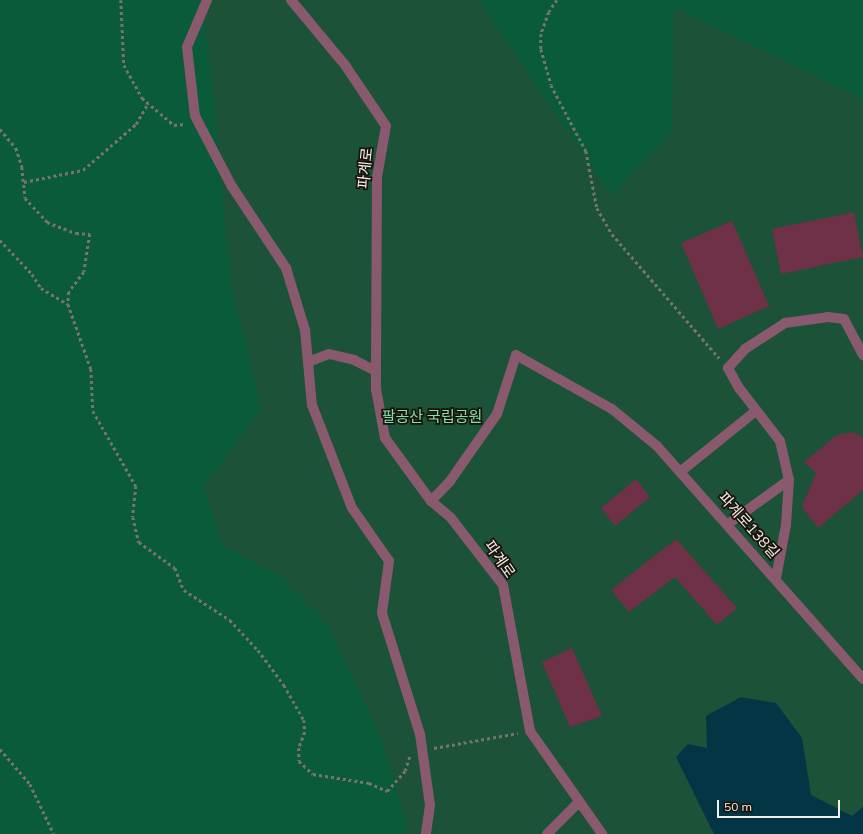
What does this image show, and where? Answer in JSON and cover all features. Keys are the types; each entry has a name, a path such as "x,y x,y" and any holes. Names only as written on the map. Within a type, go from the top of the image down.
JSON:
{"street":[{"path":"207,0 187,47 195,116 231,186 286,268 305,330 312,405 352,508 389,561 382,613 410,699 423,750 430,805 426,834"},
{"name":"파계로","path":"291,0 345,65 386,126 377,176 376,371 376,389 385,438 431,501 451,518 503,585 530,731 578,803 602,834"},
{"path":"728,368 745,349 785,323 828,318 844,319 863,355"},
{"path":"308,362 329,354 354,360 376,371"},
{"name":"파계로138길","path":"431,501 450,481 497,414 516,356 612,409 657,446 776,578"},
{"name":"파계로138길","path":"728,368 756,411 780,441 789,480 786,525 776,578"},
{"path":"680,472 756,411"},
{"path":"728,524 789,480"},
{"path":"776,578 863,679"},
{"path":"547,834 578,803"}],"path":[{"path":"121,0 124,65 142,98 174,125 199,123"},
{"path":"557,0 549,12 541,34 541,49 551,85 586,151 598,208 612,234 728,368"},
{"path":"24,182 82,170 136,124 148,103"},
{"path":"0,129 16,148 24,182 25,198 47,222 76,233 90,234 84,272 69,292 68,304 91,369 93,411 136,486 133,517 139,542 175,568 184,590 230,620 258,650 284,685 304,720 305,732 299,748 299,761 313,774 369,783 387,791 406,771 408,756 423,750 530,731"},
{"path":"0,240 32,274 40,288 68,304"},
{"path":"0,749 30,784 54,834"}],"green space":[{"name":"팔공산 국립공원","path":"0,0 863,0 863,834 0,834"},
{"path":"0,0 199,0 207,36 231,282 261,409 204,486 222,545 280,576 328,624 382,740 406,822 404,834 0,834"},
{"path":"478,0 863,0 863,99 674,8 672,132 612,196"}],"water":[{"path":"741,697 776,703 802,738 811,795 852,816 863,807 863,834 714,834 676,757 688,744 707,748 706,716"}],"building":[{"path":"854,212 863,257 781,274 772,229"},
{"path":"732,221 769,306 718,329 681,243"},
{"path":"854,432 863,437 863,490 818,528 802,507 816,473 804,462 837,435"},
{"path":"636,479 650,497 615,526 601,508"},
{"path":"676,539 737,608 717,625 675,577 629,612 611,590"},
{"path":"572,648 602,716 570,727 542,662"}]}
